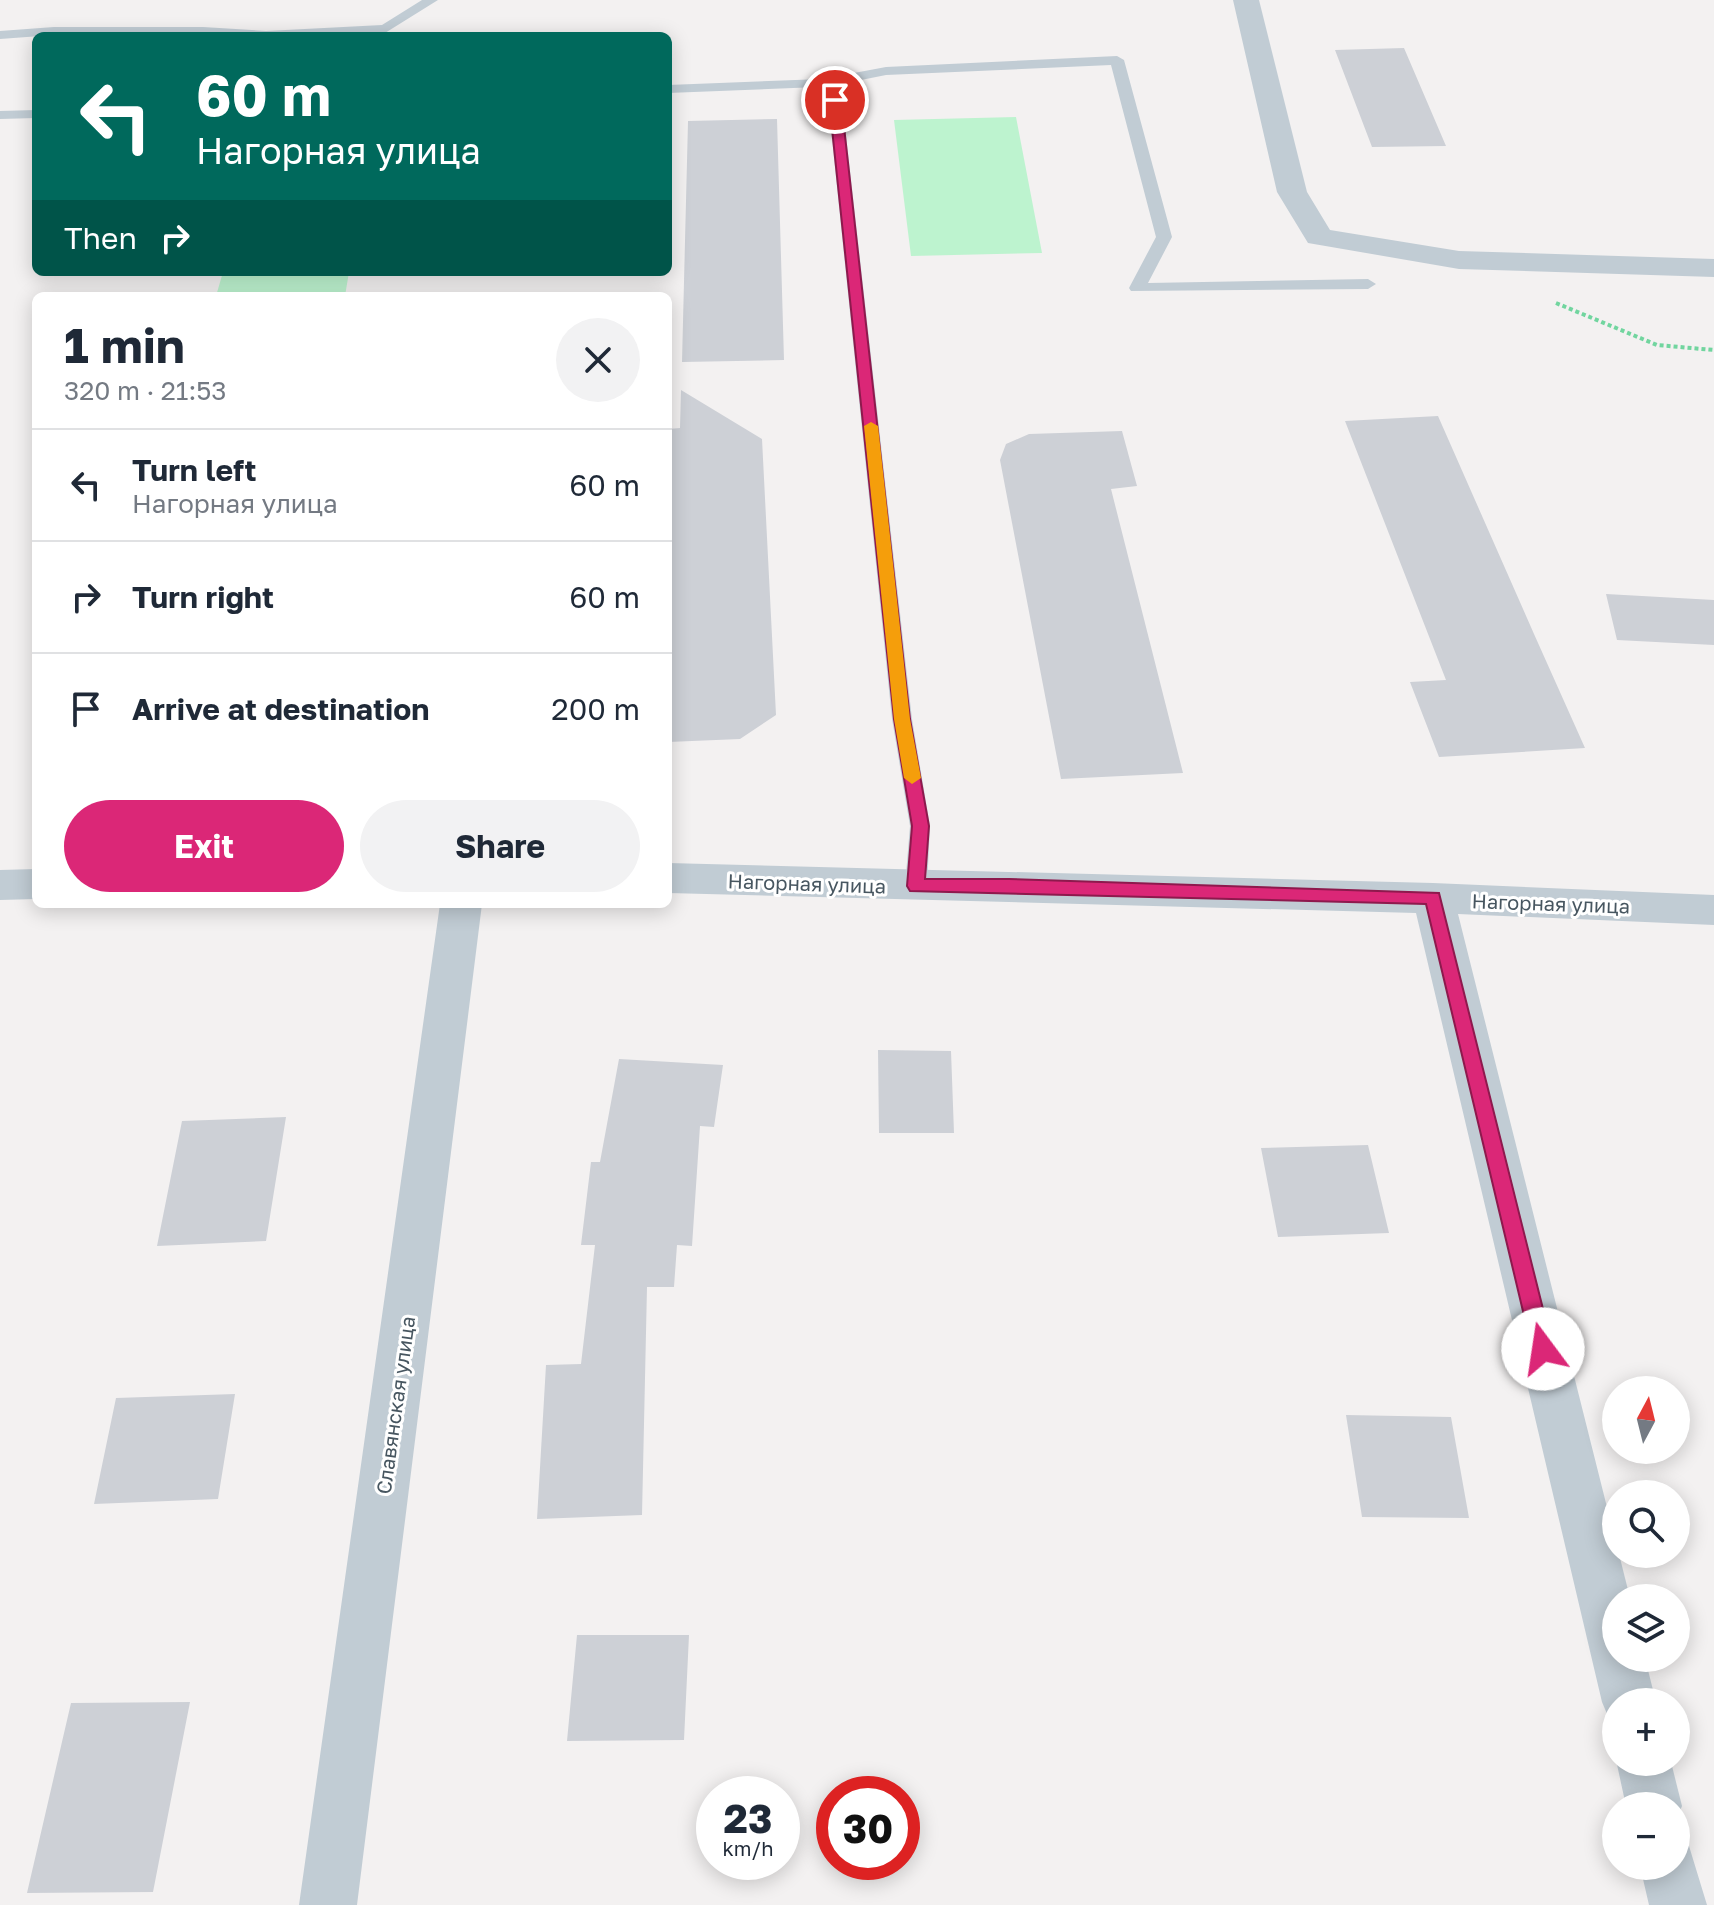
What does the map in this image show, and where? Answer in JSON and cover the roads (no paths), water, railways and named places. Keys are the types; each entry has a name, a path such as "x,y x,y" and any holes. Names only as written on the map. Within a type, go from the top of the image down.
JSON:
{"street":[{"path":"1246,0 1292,192 1319,237 1459,260 1714,268"},
{"name":"Нагорная улица","path":"672,878 916,886 1009,885 1714,910"},
{"path":"0,885 32,884"},
{"path":"1433,898 1602,1592"},
{"name":"Славянская улица","path":"328,1905 460,908"},
{"path":"1672,1880 1678,1905"}],"lane":[{"path":"326,32 385,29 431,0"},
{"path":"40,32 219,32"},
{"path":"0,35 32,33"},
{"path":"672,89 822,83 886,71 1117,60 1164,237 1137,288 1368,284"},
{"path":"822,83 835,100 902,719 920,826 916,886"},
{"path":"0,115 32,114"}]}
